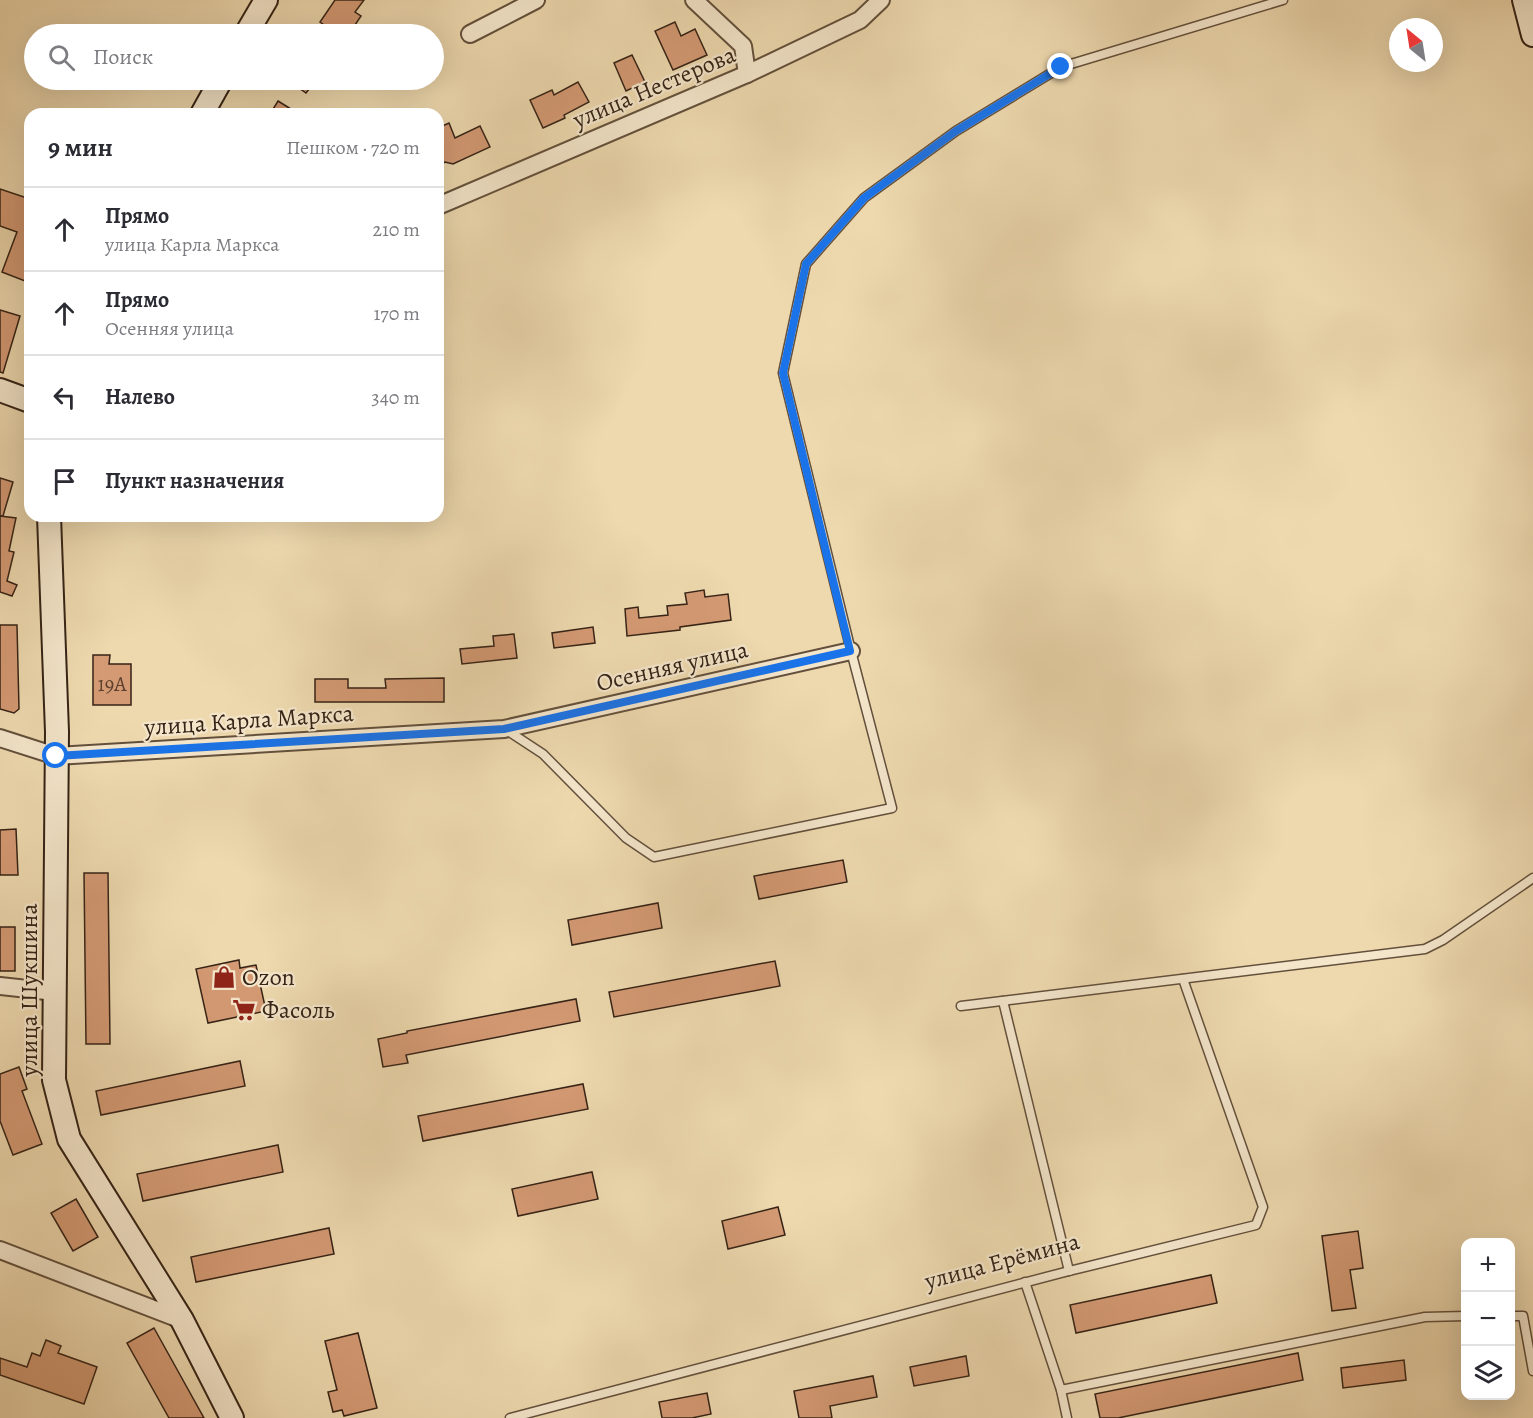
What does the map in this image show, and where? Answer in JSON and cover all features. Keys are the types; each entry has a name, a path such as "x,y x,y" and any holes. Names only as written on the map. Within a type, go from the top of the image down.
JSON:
{"street":[{"path":"252,24 266,0"},
{"path":"470,34 536,0"},
{"path":"694,0 743,46 747,74"},
{"name":"улица Нестерова","path":"444,203 747,74 860,20 881,0"},
{"path":"1524,0 1533,35"},
{"path":"206,108 216,90"},
{"path":"0,390 24,399"},
{"name":"улица Шукшина","path":"49,522 57,732 54,1080 69,1139 182,1320 232,1418"},
{"name":"Осенняя улица","path":"504,729 850,651"},
{"name":"улица Карла Маркса","path":"0,738 56,756 504,729"},
{"path":"0,986 55,992"},
{"path":"0,1250 182,1320"}],"lane":[{"path":"504,729 543,754 626,838 654,857 892,808 850,651 783,373 806,264 864,198 956,131 1061,67 1283,0"},
{"path":"961,1006 1425,949 1443,940 1533,878"},
{"name":"улица Ерёмина","path":"510,1418 1025,1282 1256,1225 1263,1207 1183,979"},
{"path":"1003,1001 1069,1271"},
{"path":"1025,1282 1061,1390 1067,1418"},
{"path":"1061,1390 1425,1317 1461,1316"},
{"path":"1515,1316 1523,1316 1533,1371"}],"building":[{"path":"335,0 364,0 355,12 361,16 356,24 323,24 320,22"},
{"path":"675,22 681,36 695,29 707,55 673,70 655,31"},
{"path":"632,55 645,82 626,91 614,63"},
{"path":"578,82 589,102 564,115 565,118 543,128 530,100 552,90 554,95"},
{"path":"278,101 289,108 274,108"},
{"path":"449,123 455,138 480,126 490,147 453,164 444,163 444,125"},
{"path":"0,189 24,197 24,281 2,272 17,232 0,226"},
{"path":"0,310 20,316 3,373 0,372"},
{"path":"0,478 13,482 3,516 0,516"},
{"path":"0,516 16,518 9,551 14,552 7,581 17,585 12,596 0,592"},
{"path":"704,590 705,597 728,594 731,620 680,627 680,630 627,636 625,609 638,607 639,618 668,615 667,606 687,604 685,593"},
{"path":"0,625 17,625 19,709 14,713 0,709"},
{"path":"593,627 595,643 554,648 552,633"},
{"path":"514,634 517,658 462,664 460,649 494,646 493,636"},
{"path":"93,655 110,655 109,664 131,664 131,705 93,705"},
{"path":"444,678 444,702 315,702 315,679 348,679 348,688 386,688 385,679"},
{"path":"16,829 18,875 0,875 0,830"},
{"path":"843,860 847,882 759,899 754,876"},
{"path":"84,873 108,873 110,1044 86,1044"},
{"path":"658,903 662,928 572,945 568,920"},
{"path":"0,927 15,927 15,971 0,971"},
{"path":"239,960 240,968 256,965 266,1011 208,1023 196,969"},
{"path":"775,961 780,986 614,1017 609,992"},
{"path":"576,999 580,1021 406,1055 408,1063 383,1067 378,1039 407,1033 407,1031"},
{"path":"240,1061 245,1086 101,1115 96,1091"},
{"path":"19,1067 27,1089 22,1091 42,1144 13,1155 0,1121 0,1074"},
{"path":"583,1084 588,1109 423,1141 418,1116"},
{"path":"278,1145 283,1172 143,1201 137,1174"},
{"path":"592,1172 598,1199 518,1216 512,1189"},
{"path":"76,1199 98,1237 73,1251 51,1213"},
{"path":"778,1207 785,1235 728,1249 722,1221"},
{"path":"329,1228 334,1254 196,1282 191,1257"},
{"path":"1358,1231 1363,1268 1350,1270 1356,1308 1332,1311 1322,1236"},
{"path":"1211,1275 1217,1303 1076,1333 1070,1305"},
{"path":"154,1328 204,1418 169,1418 127,1343"},
{"path":"358,1333 377,1408 344,1416 342,1410 333,1412 328,1392 337,1390 325,1341"},
{"path":"46,1340 61,1346 58,1353 97,1367 84,1404 0,1375 0,1358 27,1367 32,1353 40,1356"},
{"path":"1298,1353 1303,1380 1118,1418 1100,1418 1095,1394"},
{"path":"966,1356 969,1376 914,1386 910,1367"},
{"path":"1404,1360 1406,1380 1343,1388 1341,1368"},
{"path":"873,1376 877,1397 830,1406 832,1418 799,1418 794,1391"},
{"path":"707,1393 711,1414 692,1418 662,1418 659,1402"}],"place":[{"name":"Ozon","path":"224,977"},
{"name":"Фасоль","path":"244,1010"}],"route":[{"path":"56,756 504,729 850,651 783,373 806,264 864,198 956,131 1061,67"}]}
